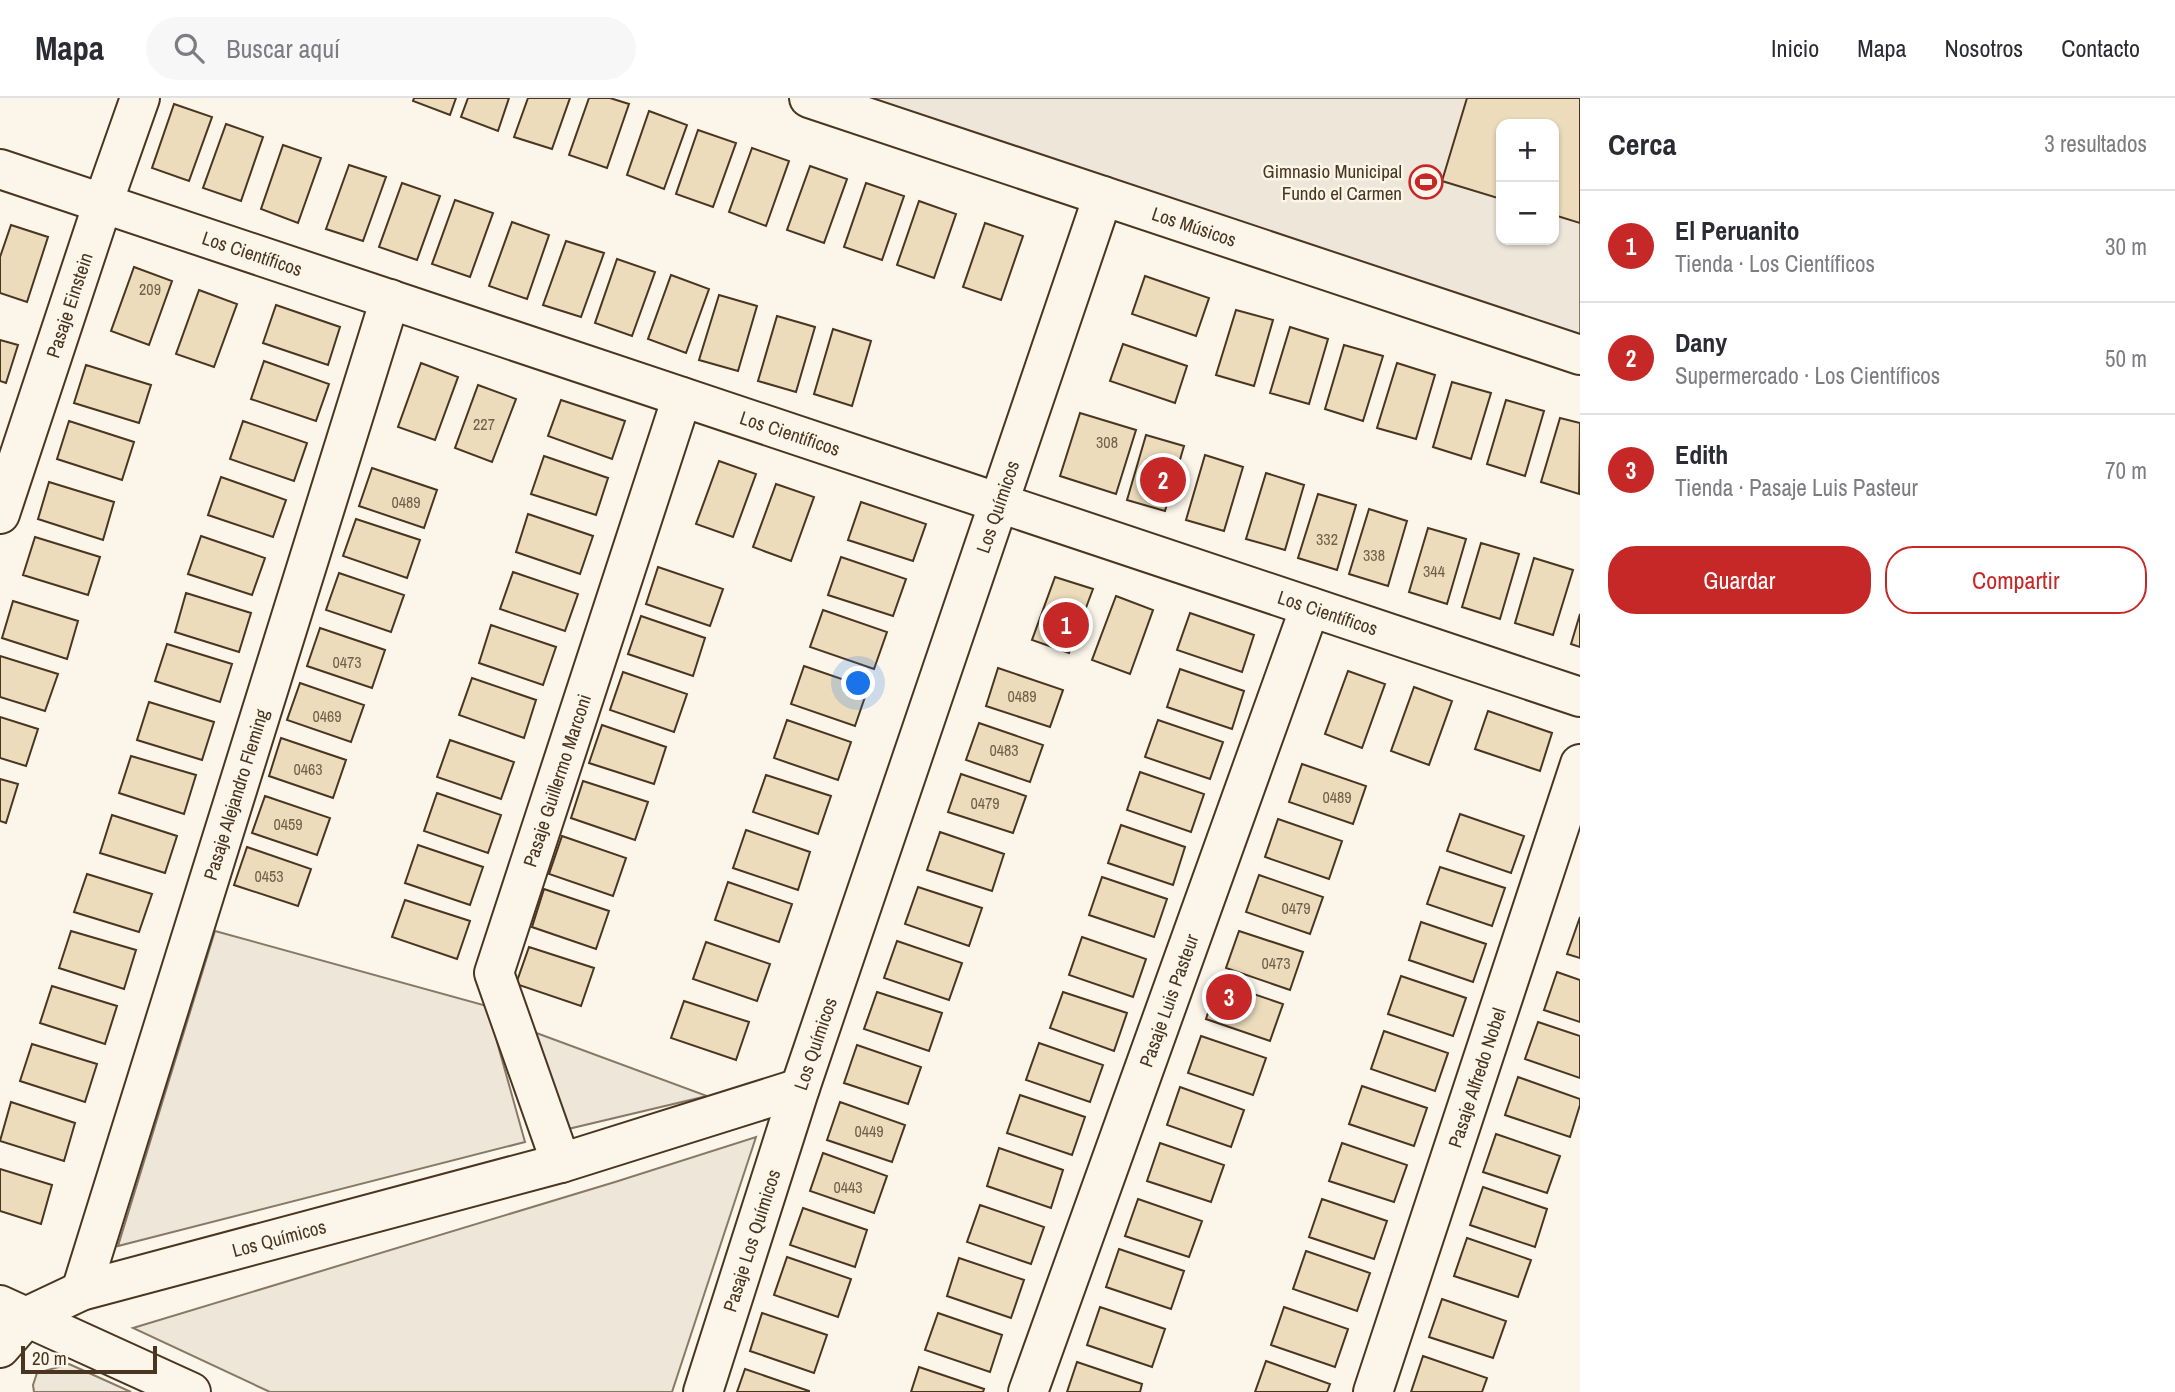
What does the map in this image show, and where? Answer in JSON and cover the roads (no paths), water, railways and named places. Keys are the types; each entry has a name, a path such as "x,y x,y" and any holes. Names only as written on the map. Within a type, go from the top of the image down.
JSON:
{"street":[{"name":"Pasaje Einstein","path":"0,514 140,98"},
{"name":"Los Músicos","path":"809,98 1580,355"},
{"name":"Los Científicos","path":"0,169 1580,697"},
{"name":"Los Químicos","path":"0,1348 14,1311 561,1163 800,1088 1103,196"},
{"name":"Pasaje Alejandro Fleming","path":"81,1291 390,299"},
{"name":"Pasaje Guillermo Marconi","path":"561,1163 494,974 682,397"},
{"name":"Pasaje Luis Pasteur","path":"1028,1392 1310,607"},
{"name":"Pasaje Alfredo Nobel","path":"1373,1392 1580,764"},
{"name":"Pasaje Los Químicos","path":"703,1392 800,1088"},
{"path":"14,1311 191,1392"}],"place":[{"name":"Gimnasio Municipal Fundo el Carmen","path":"1426,182"},
{"name":"Dany","path":"1163,480"},
{"name":"El Peruanito","path":"1066,625"},
{"name":"Edith","path":"1229,997"}]}
